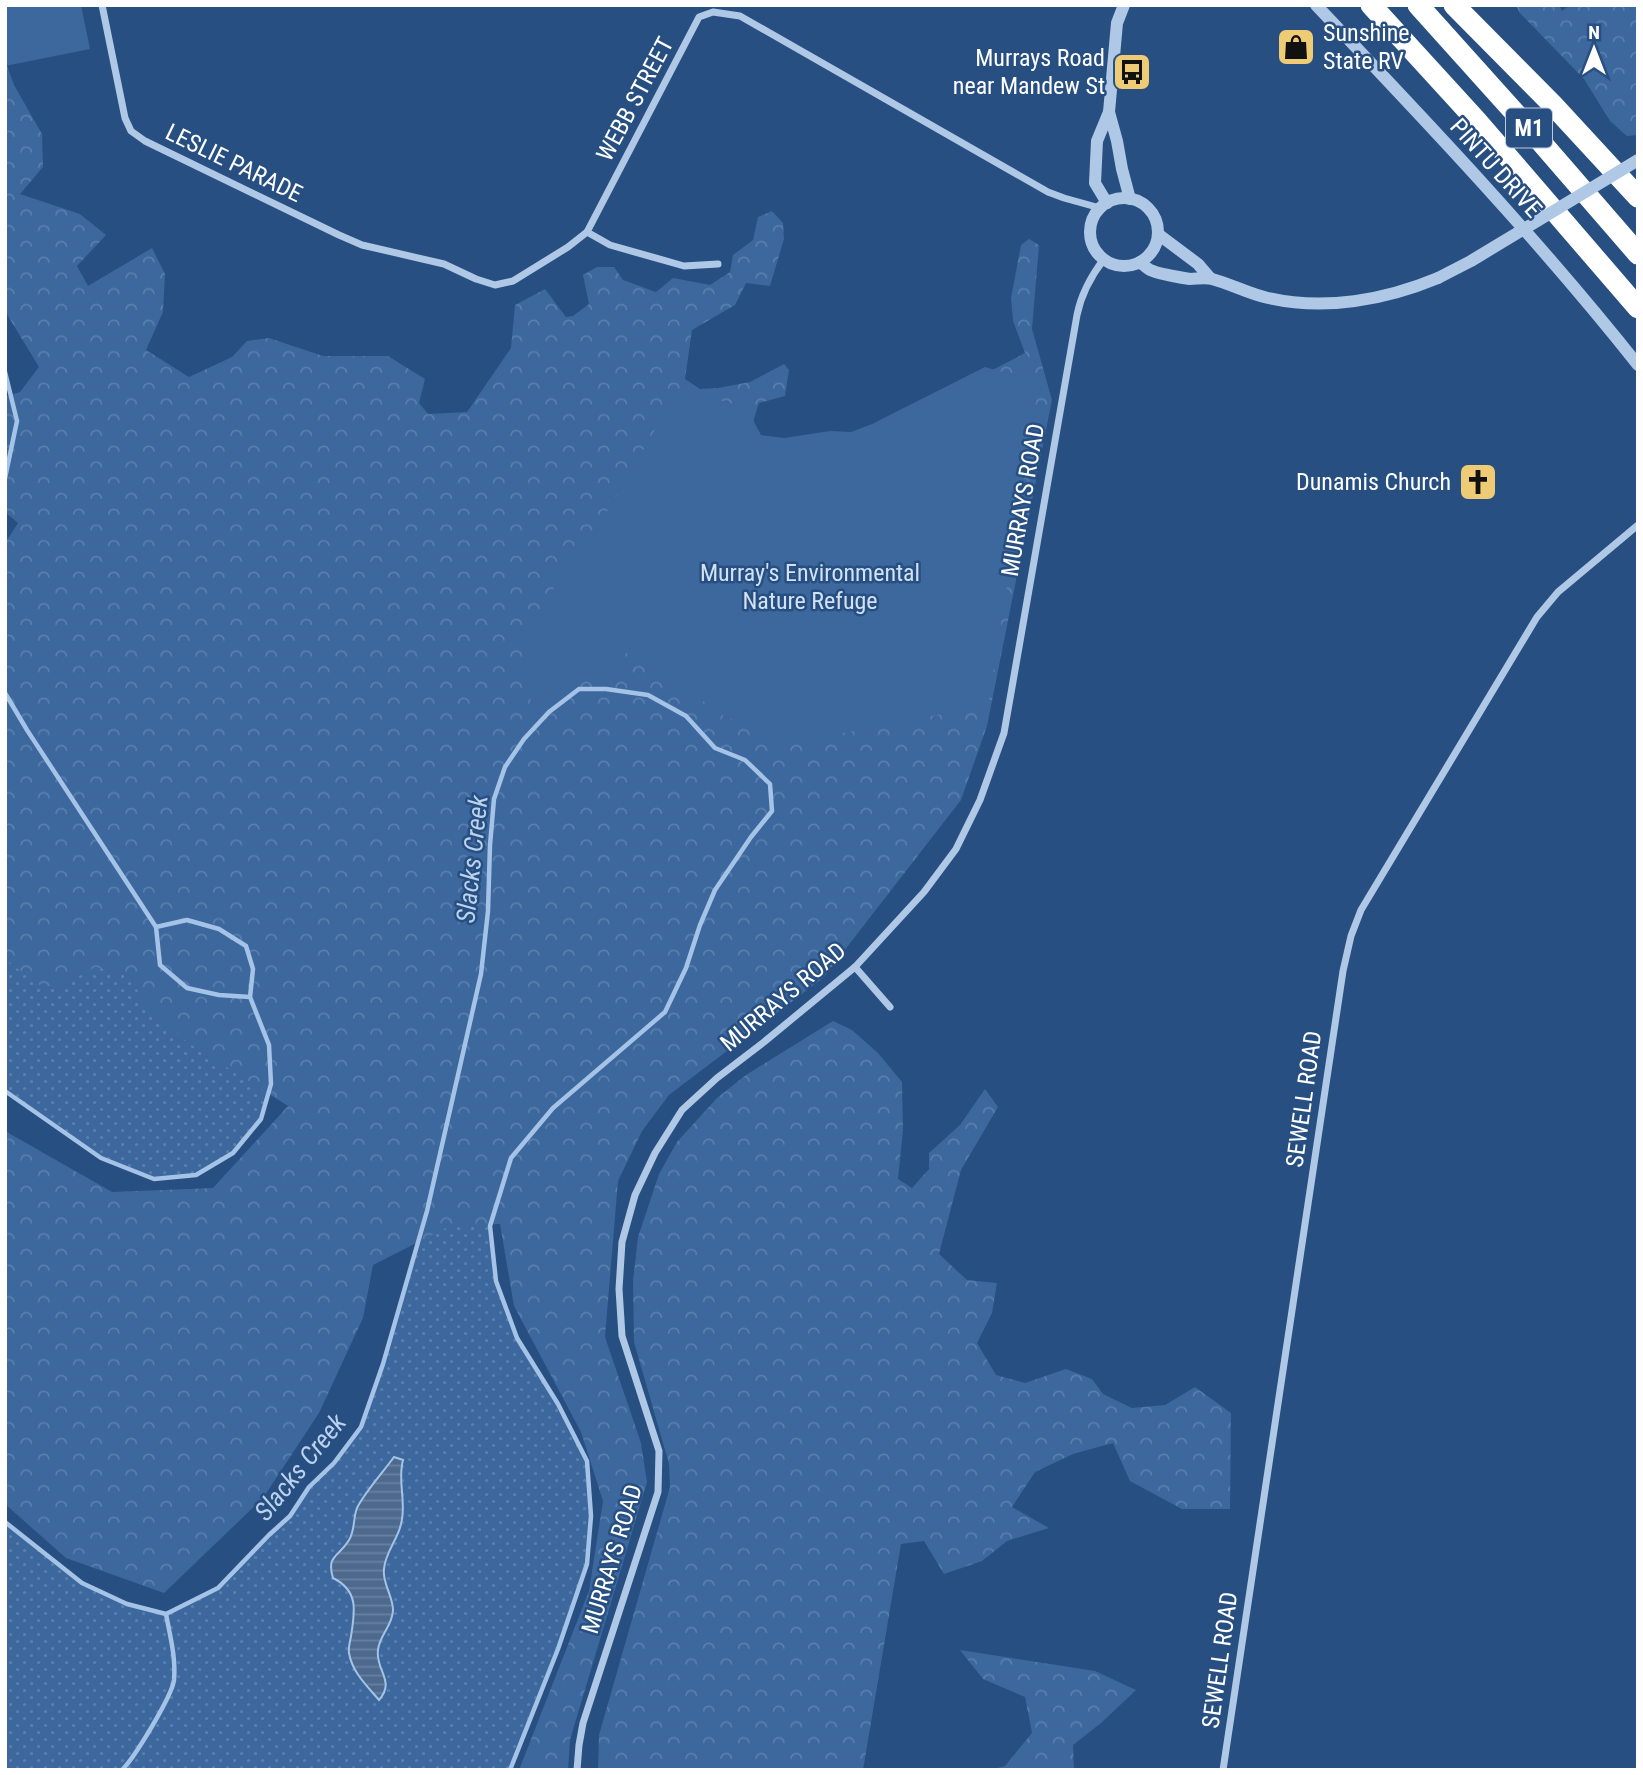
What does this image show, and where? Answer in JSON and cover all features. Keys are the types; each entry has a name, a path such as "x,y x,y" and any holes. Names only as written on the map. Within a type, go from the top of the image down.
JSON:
{"highway":[{"name":"M1","path":"1371,5 1638,308"},
{"name":"M1","path":"1418,5 1638,254"},
{"path":"1454,5 1553,105 1638,197"}],"street":[{"name":"LESLIE PARADE","path":"102,5 125,118 131,131 145,141 362,245 444,264"},
{"path":"1112,5 1117,23"},
{"path":"1103,205 1095,183 1097,141 1109,112 1117,23 1124,5"},
{"name":"PINTU DRIVE","path":"1317,5 1528,233 1638,365"},
{"name":"WEBB STREET","path":"444,264 495,285 513,281 587,232 699,17 713,12 740,16 1048,192 1064,198 1103,205"},
{"path":"1109,112 1130,199"},
{"path":"1140,262 1152,271 1189,279 1210,278 1268,298 1292,302 1329,303 1378,298 1438,278 1471,261 1638,160"},
{"path":"1114,199 1130,199 1140,202 1154,215 1158,234 1155,246 1140,262 1121,266 1104,259 1096,251 1090,228 1103,205 1114,199"},
{"path":"587,232 610,245 684,266 719,264"},
{"path":"1158,234 1198,264 1210,278"},
{"name":"MURRAYS ROAD","path":"578,1770 583,1723 658,1492 659,1451 622,1336 619,1289 622,1241 635,1195 655,1153 682,1110 717,1078 855,967 924,892 956,849 980,800 1004,733 1076,315 1096,269 1104,259"},
{"name":"SEWELL ROAD","path":"1223,1770 1343,971 1351,936 1362,910 1537,617 1558,592 1638,525"},
{"path":"855,967 890,1007"}],"green space":[{"path":"5,5 81,5 90,49 5,66"},
{"path":"1516,5 1559,5 1562,11 1570,5 1638,5 1638,135 1627,136 1610,121 1584,79 1519,12"},
{"path":"5,60 14,85 42,134 43,167 20,194 80,214 106,235 77,266 88,286 152,248 165,274 163,312 146,350 189,377 232,357 247,341 269,338 323,356 388,356 425,379 419,403 428,414 467,412 511,348 515,305 545,289 566,317 573,316 589,304 583,275 597,267 614,267 623,280 656,292 673,278 710,285 730,272 733,255 753,240 758,217 772,211 783,223 784,239 770,286 746,283 735,305 692,330 685,379 700,389 718,388 750,382 784,364 789,370 785,396 759,403 749,434 781,446 861,438 1025,353 1013,321 1011,298 1021,245 1029,239 1039,245 1032,329 1052,400 987,726 961,800 823,978 669,1095 642,1131 618,1181 605,1337 641,1443 647,1482 570,1740 568,1770 519,1770 589,1591 603,1501 581,1432 514,1306 500,1224 450,1226 373,1265 363,1318 319,1413 263,1498 164,1593 66,1558 5,1504 5,1131 112,1192 213,1188 288,1106 187,1042 145,1003 128,974 95,967 62,986 41,986 10,963 5,956 5,543 18,523 5,512 5,397 20,392 39,367 5,311"},
{"name":"Murray's Environmental Nature Refuge","path":"985,367 1039,382 988,705 770,747 762,733 750,725 722,715 695,695 638,662 642,643 625,654 614,671 605,675 578,678 533,716 522,642 586,534 592,537 679,389 747,408 761,435 784,438 830,431 851,432"},
{"path":"5,693 271,1084 261,1119 233,1153 196,1175 154,1179 101,1158 5,1091"},
{"path":"833,1021 852,1030 878,1053 902,1082 903,1130 898,1179 912,1188 929,1169 929,1153 960,1125 985,1089 998,1107 961,1170 939,1254 967,1280 997,1283 992,1313 977,1343 996,1375 1025,1383 1066,1369 1092,1379 1103,1394 1132,1408 1165,1405 1195,1387 1231,1413 1230,1509 1182,1509 1130,1481 1113,1443 1073,1454 1035,1472 1012,1507 1049,1528 1007,1541 982,1561 944,1574 924,1541 901,1544 863,1770 598,1770 599,1735 670,1487 669,1464 634,1342 633,1281 638,1237 659,1174 677,1142 717,1098 746,1075"},
{"path":"501,1190 490,1226 496,1281 517,1338 558,1404 587,1461 591,1516 587,1564 558,1649 510,1770 5,1770 5,1522 82,1583 128,1604 166,1614 218,1588 290,1516 309,1487 334,1463 361,1427 383,1364 427,1211","holes":["402,1459 400,1472 403,1512 401,1526 384,1568 384,1578 393,1608 392,1618 377,1652 386,1685 355,1672 348,1651 354,1614 352,1596 344,1584 333,1578 330,1567 334,1555 351,1538 354,1518"]},
{"path":"960,1650 1095,1671 1136,1690 1073,1745 1074,1770 990,1770 1005,1766 1032,1733 1025,1697 983,1679"}],"shaded area":[{"path":"394,1457 403,1460 403,1516 384,1569 393,1610 378,1650 386,1687 379,1700 353,1666 349,1649 354,1618 353,1602 347,1589 333,1578 331,1565 351,1536 360,1502"}],"waterway":[{"name":"Slacks Creek","path":"5,372 17,421 5,478"},
{"name":"Slacks Creek","path":"5,1522 82,1583 127,1604 166,1614 218,1588 290,1516 309,1487 334,1463 361,1427 383,1364 427,1211 481,974 488,911 494,799 505,767 524,739 549,712 579,689 606,689 648,695 686,716 715,748 745,760 770,784 772,811 715,890 686,968 665,1012 553,1108 511,1158 490,1226 496,1281 517,1338 558,1404 587,1461 591,1516 587,1564 558,1649 510,1770"},
{"name":"Slacks Creek","path":"5,693 156,927 160,965 187,988 219,995 250,997 269,1045 271,1084 261,1119 233,1153 196,1175 154,1179 101,1158 5,1091"},
{"path":"156,927 187,920 219,929 246,946 253,969 250,997"},
{"path":"122,1770 152,1726 172,1688 173,1655 166,1614"}],"place":[{"name":"Sunshine State RV","path":"1296,47"},
{"name":"Murrays Road near Mandew St","path":"1132,72"},
{"name":"Dunamis Church","path":"1478,482"}]}
